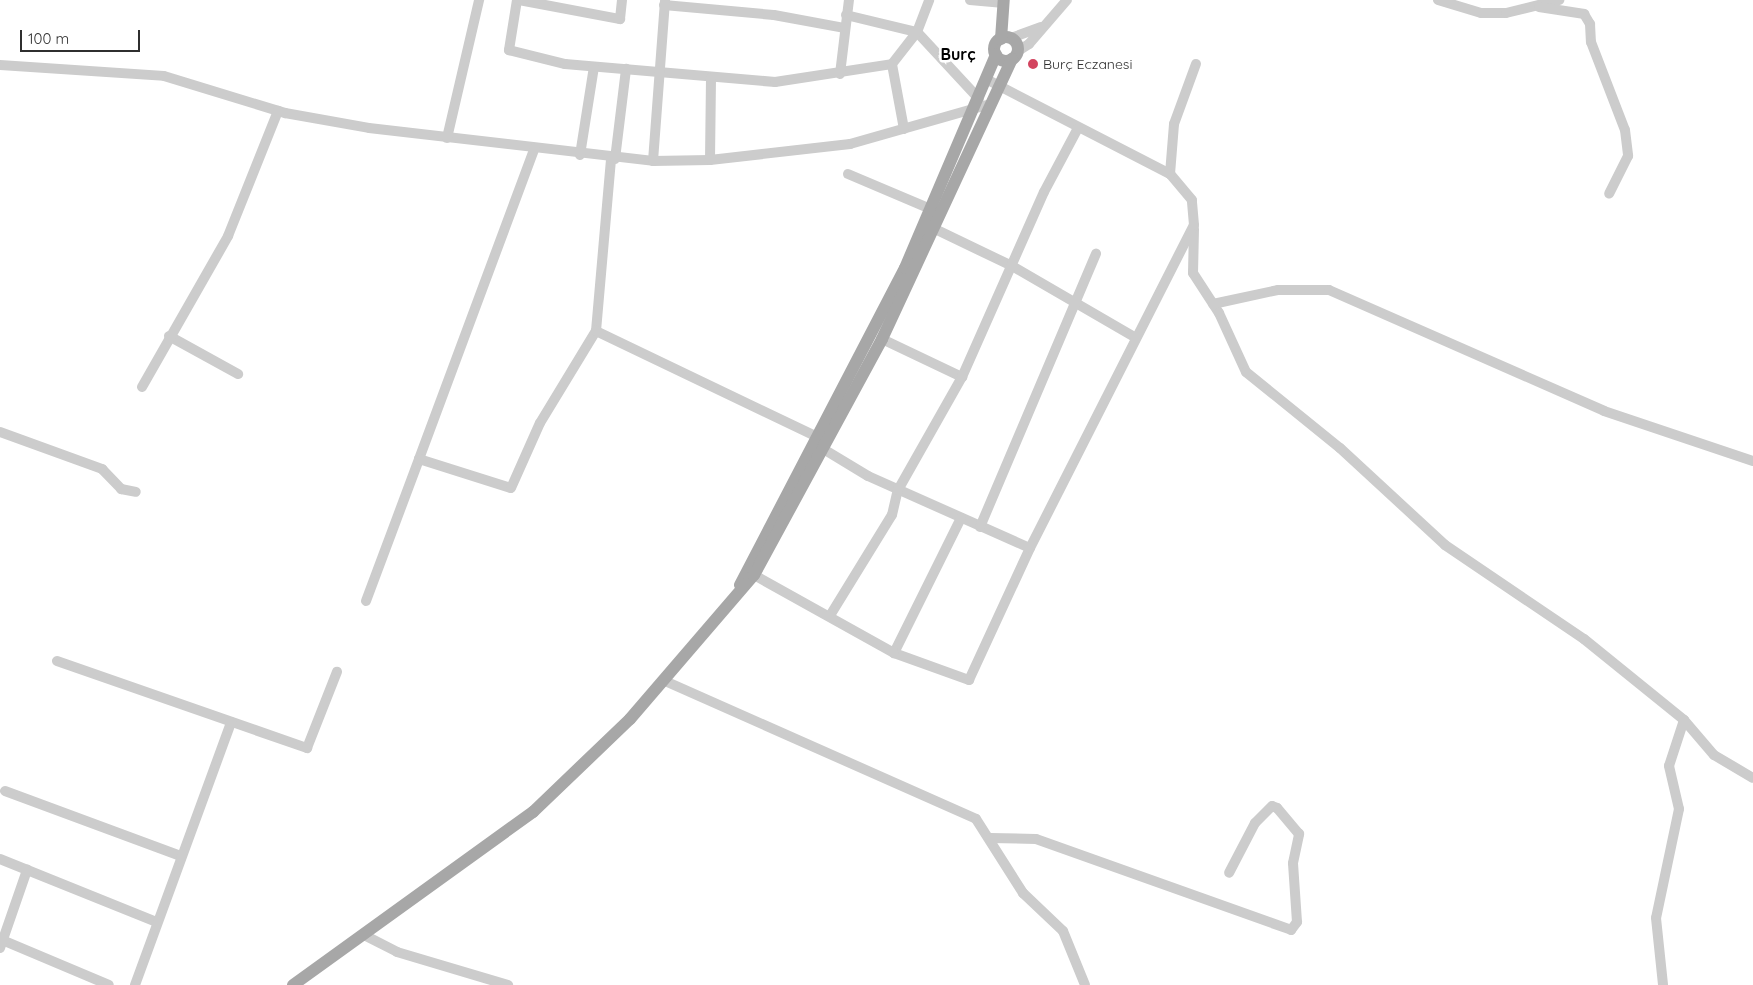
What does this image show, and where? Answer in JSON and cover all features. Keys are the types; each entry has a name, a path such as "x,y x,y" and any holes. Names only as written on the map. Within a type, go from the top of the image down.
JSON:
{"main road":[{"path":"1001,1 1006,39 1015,55"},
{"path":"293,985 366,936 533,812 665,681 736,594 754,575 825,450 825,432 882,339 935,229 981,104 986,79 996,55 1006,39"},
{"path":"996,55 1015,55"},
{"path":"736,594 825,432 981,104 1000,86 1015,55"}],"street":[{"path":"448,138 479,0"},
{"path":"622,0 620,19 518,0 509,50 594,67 775,82 840,74 892,64 917,32 929,0"},
{"path":"840,74 844,28 849,0"},
{"path":"970,0 1001,1"},
{"path":"1015,55 1029,44 1041,27 1066,0"},
{"path":"1438,0 1481,13 1539,7 1559,0"},
{"path":"653,161 664,2 774,15 844,28"},
{"path":"1539,7 1584,14 1590,24 1591,42 1625,130 1628,156 1609,194"},
{"path":"0,65 164,76 278,111 448,138 613,159 653,161 710,160 850,144 904,130 981,104 917,32 846,15"},
{"path":"1006,39 1041,27"},
{"path":"892,64 904,130"},
{"path":"1170,174 1174,124 1196,64"},
{"path":"580,155 594,67"},
{"path":"419,459 511,488 540,423 596,331 613,159 626,69"},
{"path":"710,160 711,78"},
{"path":"986,79 1170,174 1192,200 1194,225 1192,274 1213,304 1246,372 1340,448 1445,545 1584,639 1684,720 1714,755 1753,778"},
{"path":"142,387 169,336 228,236 278,111"},
{"path":"831,614 892,515 898,490 962,377 1012,266 1078,128"},
{"path":"366,601 534,149"},
{"path":"848,174 931,209"},
{"path":"754,575 831,614 894,653 969,680 1030,548 1194,225"},
{"path":"935,229 1012,266 1136,338"},
{"path":"980,527 1096,254"},
{"path":"1171,272 1193,261"},
{"path":"1213,304 1278,290 1329,290 1604,410 1753,461"},
{"path":"596,331 825,432"},
{"path":"169,336 238,374"},
{"path":"882,339 962,377"},
{"path":"0,432 102,469 121,489 136,492"},
{"path":"825,450 898,490 1030,548"},
{"path":"894,653 962,518"},
{"path":"57,661 307,748 337,672"},
{"path":"665,681 856,769 945,803 976,820 990,838 1023,893 1063,931 1085,985"},
{"path":"1663,985 1656,918 1679,809 1669,766 1684,720"},
{"path":"135,985 231,722"},
{"path":"5,791 181,856"},
{"path":"990,838 1036,839 1291,930 1297,922 1293,863 1299,834 1278,808 1272,806 1255,823 1229,873"},
{"path":"0,859 158,922"},
{"path":"27,870 1,942 109,985"},
{"path":"366,936 397,952 464,974 508,985"},
{"path":"460,985 464,974"}],"place":[{"name":"Burç Eczanesi","path":"1033,64"}],"district":[{"name":"Burç","path":"958,54"}]}
